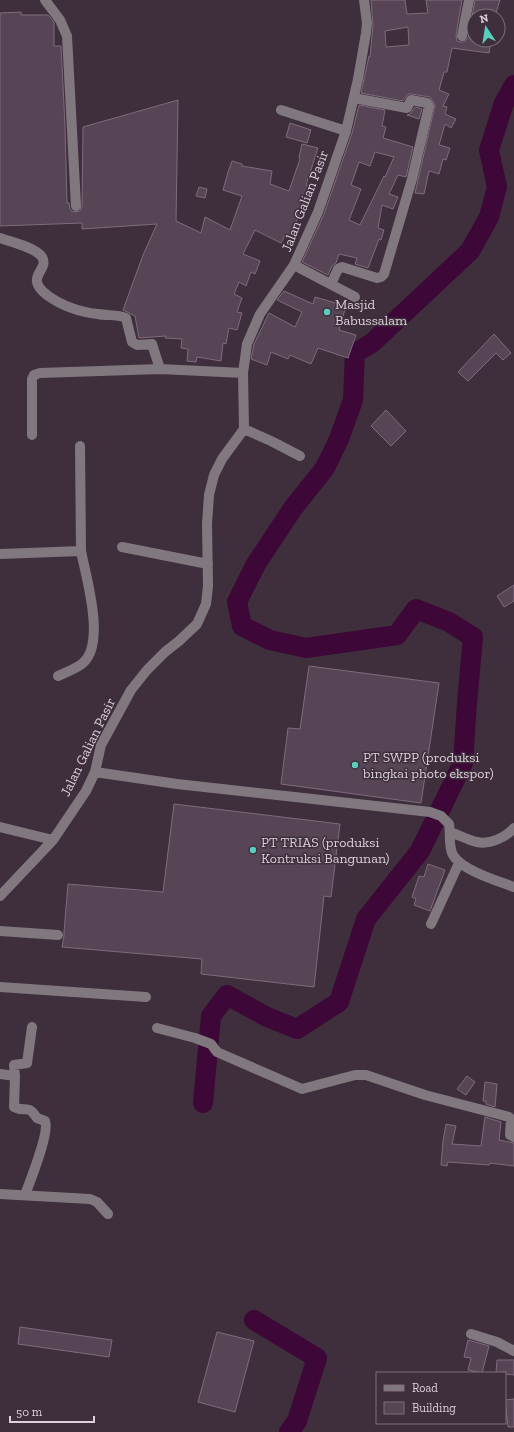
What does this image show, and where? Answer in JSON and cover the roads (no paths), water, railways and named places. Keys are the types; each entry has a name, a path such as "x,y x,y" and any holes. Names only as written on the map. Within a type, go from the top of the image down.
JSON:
{"street":[{"path":"45,0 60,20 66,36 69,61 76,206"},
{"name":"Jalan Galian Pasir","path":"0,896 53,840 86,790 94,772 102,745 131,690 147,670 165,652 197,624 206,604 208,586 207,524 209,495 214,475 222,459 244,429 243,373 247,344 260,314 294,265 318,212 346,131 354,98 366,33 367,23 364,0"},
{"path":"462,36 469,0"},
{"path":"331,284 338,269 342,267 377,278 384,274 412,179 429,106 427,103 411,100 407,108 354,98"},
{"path":"281,110 346,131"},
{"path":"0,238 25,246 39,254 44,263 36,283 40,289 56,301 80,312 126,318 132,342 138,344 152,344 160,369"},
{"path":"294,265 355,297"},
{"path":"32,434 32,379 34,375 40,373 160,369 243,373"},
{"path":"244,429 300,456"},
{"path":"58,676 82,664 88,657 92,646 94,616 81,551 80,446"},
{"path":"122,547 208,564"},
{"path":"0,554 81,551"},
{"path":"94,772 177,784 430,812 441,816 449,824 453,856 460,863 477,873 514,888"},
{"path":"0,828 53,840"},
{"path":"450,832 478,842 485,842 498,839 509,834 514,828"},
{"path":"431,924 460,863"},
{"path":"0,931 58,935"},
{"path":"0,987 146,997"},
{"path":"25,1195 43,1144 46,1124 45,1121 37,1118 30,1110 16,1109 14,1107 14,1065 27,1063 32,1027"},
{"path":"157,1028 209,1043 217,1052 302,1089 355,1075 366,1075 425,1094 509,1117 511,1119 510,1135 514,1138"},
{"path":"0,1074 15,1076"},
{"path":"0,1194 90,1199 98,1202 108,1214"},
{"path":"471,1334 497,1342 514,1351"}],"waterway":[{"path":"203,1103 211,1016 227,995 267,1017 297,1029 339,1002 366,919 420,851 463,763 473,637 449,622 416,609 397,635 306,648 270,640 242,626 237,602 256,564 293,508 325,468 339,439 353,400 355,353 372,343 470,251 489,217 497,187 489,150 504,103 514,85"},
{"path":"254,1320 317,1358 297,1421 289,1432"}],"place":[{"name":"Masjid Babussalam","path":"327,312"},
{"name":"PT SWPP (produksi bingkai photo ekspor)","path":"355,765"},
{"name":"PT TRIAS (produksi Kontruksi Bangunan)","path":"253,850"}]}
